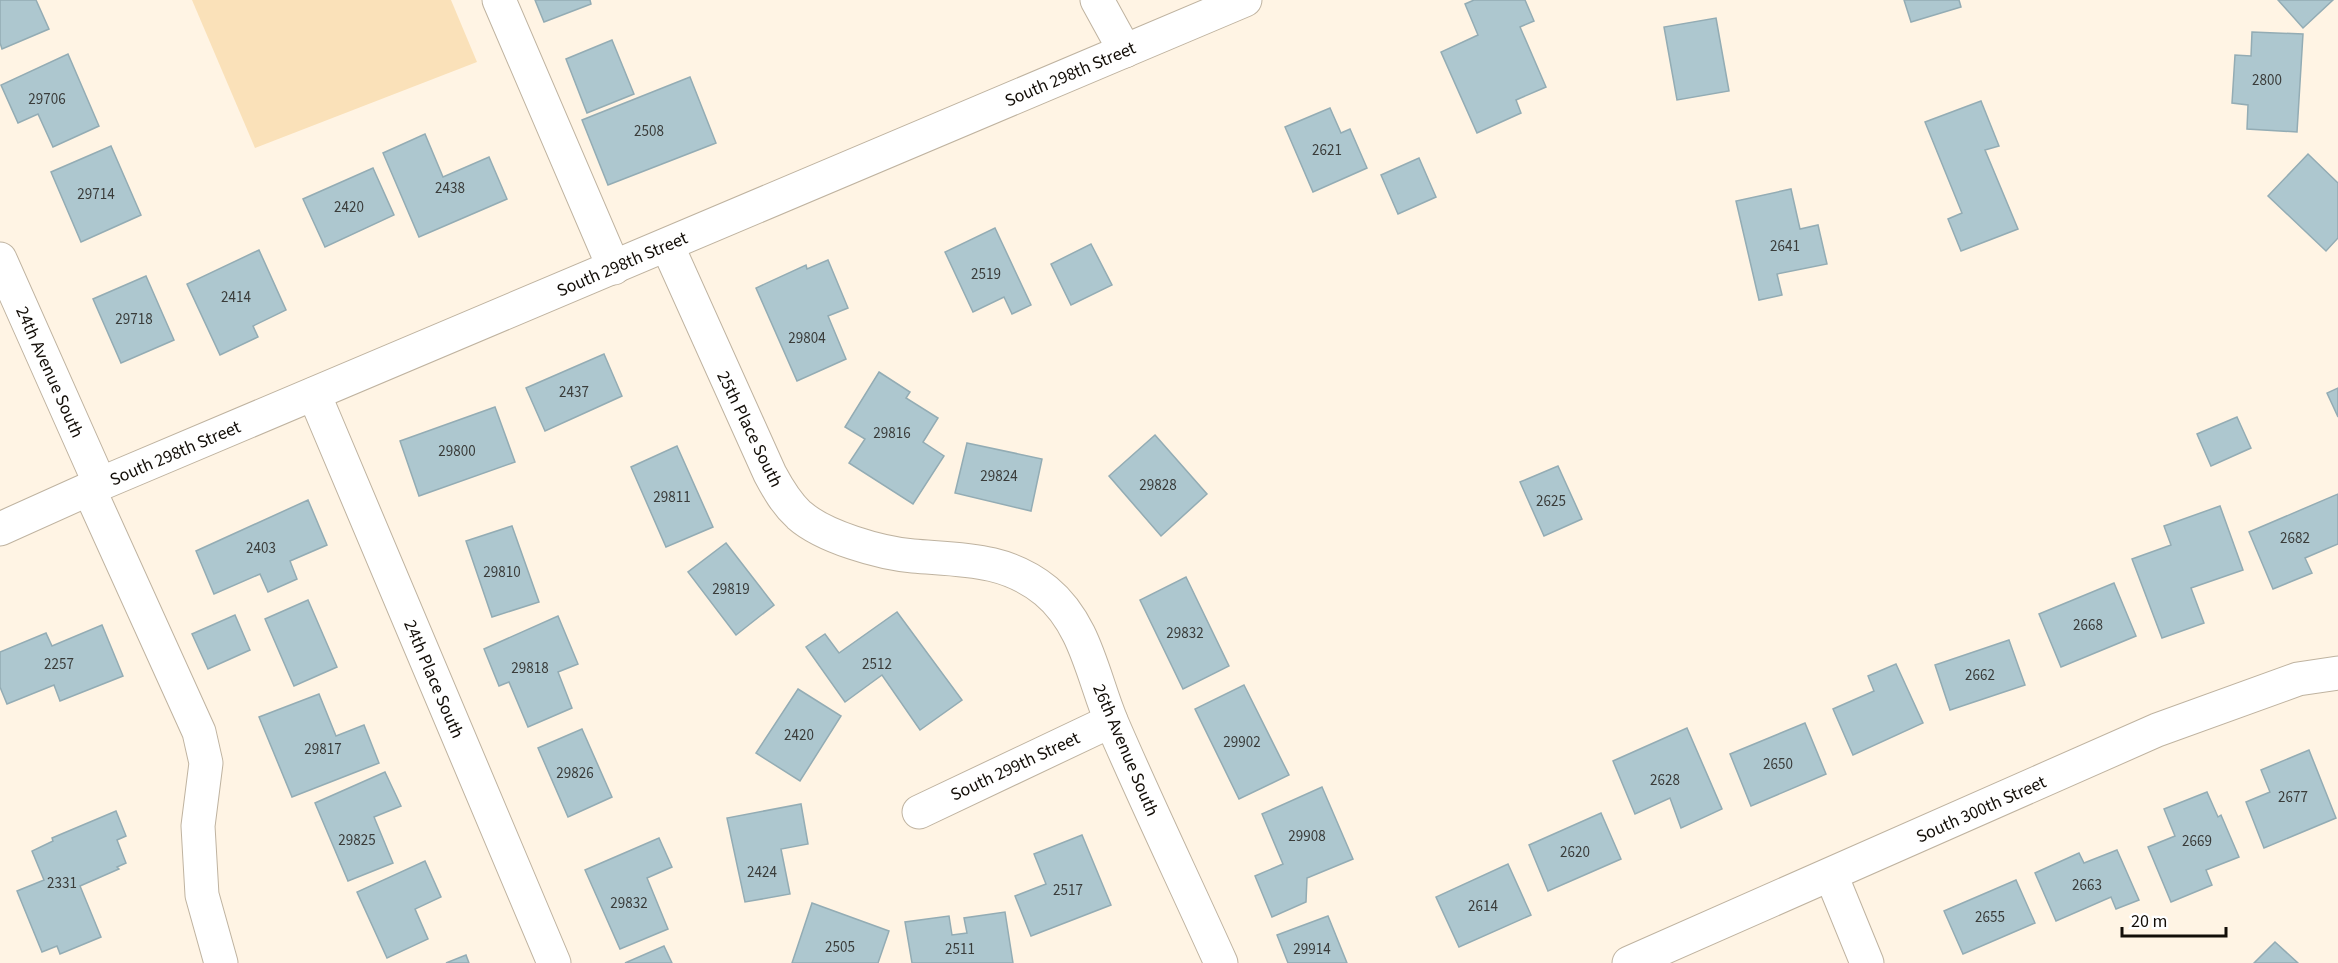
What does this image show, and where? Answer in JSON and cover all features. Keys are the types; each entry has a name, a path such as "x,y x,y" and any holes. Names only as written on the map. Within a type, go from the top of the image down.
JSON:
{"street":[{"path":"499,0 614,268"},
{"path":"1097,0 1125,51"},
{"name":"South 298th Street","path":"0,529 94,487 1245,0"},
{"name":"25th Place South","path":"667,245 770,474 785,500 800,516 824,531 885,551 980,561 999,566"},
{"name":"24th Avenue South","path":"0,259 199,732 206,763 198,826 202,895 221,963"},
{"name":"24th Place South","path":"314,394 554,963"},
{"name":"26th Avenue South","path":"999,566 1035,582 1063,608 1087,651 1111,721 1221,963"},
{"name":"South 300th Street","path":"1629,963 2157,730 2298,679 2338,673"},
{"name":"South 299th Street","path":"919,812 1111,721"},
{"path":"1831,875 1867,963"}],"shaded area":[{"path":"192,0 451,0 477,62 255,148"}],"building":[{"path":"0,0 36,0 49,29 2,49"},
{"path":"535,0 590,0 591,4 544,22"},
{"path":"1474,0 1525,0 1534,21 1520,27 1546,87 1516,100 1521,113 1477,133 1441,52 1478,35 1465,4"},
{"path":"1904,0 1959,0 1961,7 1911,22"},
{"path":"2278,0 2333,0 2303,28"},
{"path":"1716,18 1729,91 1677,100 1664,27"},
{"path":"2252,32 2303,34 2297,132 2247,129 2248,105 2232,103 2235,55 2251,56"},
{"path":"612,40 634,94 587,113 566,59"},
{"path":"68,54 99,126 53,147 38,114 18,123 1,85"},
{"path":"690,77 716,143 608,185 582,120"},
{"path":"1981,101 1999,146 1985,150 2018,229 1961,251 1948,219 1962,213 1925,122"},
{"path":"1330,108 1341,133 1350,129 1367,168 1313,192 1285,127"},
{"path":"425,134 443,177 489,157 507,199 419,237 383,153"},
{"path":"111,146 141,215 81,242 51,172"},
{"path":"2308,154 2338,183 2338,238 2326,251 2268,196"},
{"path":"1419,158 1436,197 1398,214 1381,175"},
{"path":"373,168 394,215 325,247 303,199"},
{"path":"1791,189 1800,229 1818,225 1827,264 1777,274 1782,295 1759,300 1736,201"},
{"path":"995,228 1031,305 1012,314 1004,297 973,312 945,252"},
{"path":"1091,244 1112,285 1071,305 1051,264"},
{"path":"259,250 286,310 253,326 258,337 220,355 187,284"},
{"path":"828,260 848,308 828,316 846,359 797,381 756,288 806,265 807,269"},
{"path":"146,276 174,340 121,363 93,299"},
{"path":"604,354 622,396 545,431 526,388"},
{"path":"879,372 910,392 906,398 938,418 923,442 944,456 913,504 849,463 865,439 845,427"},
{"path":"2338,388 2338,417 2327,393"},
{"path":"495,407 515,462 419,496 400,441"},
{"path":"2237,417 2251,448 2211,466 2197,434"},
{"path":"1155,435 1207,494 1161,536 1109,476"},
{"path":"967,443 1042,459 1031,511 955,493"},
{"path":"677,446 713,527 666,547 631,467"},
{"path":"1558,466 1582,519 1544,536 1520,482"},
{"path":"2338,494 2338,544 2305,558 2312,573 2273,589 2249,532"},
{"path":"308,500 327,545 290,561 297,579 268,592 260,574 214,594 196,551"},
{"path":"2220,506 2243,570 2191,588 2204,623 2162,638 2132,559 2171,545 2164,526"},
{"path":"512,526 539,602 492,617 466,541"},
{"path":"726,543 774,605 736,635 688,572"},
{"path":"1186,577 1229,666 1183,689 1140,600"},
{"path":"2114,583 2136,636 2061,667 2039,614"},
{"path":"308,600 337,667 294,686 265,619"},
{"path":"897,612 962,700 920,730 882,675 845,702 806,647 825,634 839,653"},
{"path":"235,615 250,650 208,669 192,634"},
{"path":"558,616 578,664 558,672 572,708 528,727 509,682 499,686 484,649"},
{"path":"102,625 123,676 60,701 54,685 7,704 0,687 0,652 46,633 52,646"},
{"path":"2009,640 2025,685 1950,710 1935,665"},
{"path":"1896,664 1923,723 1853,755 1833,709 1874,691 1868,676"},
{"path":"1244,685 1289,775 1239,799 1195,709"},
{"path":"798,689 841,716 800,781 756,753"},
{"path":"319,694 336,736 364,725 379,763 292,797 259,717"},
{"path":"1805,723 1826,774 1751,806 1730,754"},
{"path":"1687,728 1722,809 1681,828 1670,798 1635,814 1613,761"},
{"path":"582,729 612,797 568,817 538,748"},
{"path":"2309,750 2336,818 2264,848 2246,802 2270,792 2261,770"},
{"path":"385,772 401,806 374,817 393,863 348,881 315,803"},
{"path":"1322,787 1353,859 1307,878 1306,902 1272,917 1255,876 1283,864 1262,814"},
{"path":"2207,792 2218,817 2221,815 2239,857 2206,870 2212,885 2171,902 2148,847 2175,836 2164,809"},
{"path":"801,804 808,844 781,849 790,894 745,902 727,818"},
{"path":"116,811 126,836 117,840 126,863 117,867 119,869 80,886 101,937 60,954 57,946 42,952 17,891 44,880 32,851 53,841 52,838"},
{"path":"1601,813 1621,859 1548,891 1529,845"},
{"path":"1082,835 1111,905 1031,936 1015,896 1046,884 1034,854"},
{"path":"659,838 672,867 647,878 668,929 620,949 585,870"},
{"path":"2117,850 2139,900 2116,909 2111,897 2056,921 2035,873 2079,853 2084,863"},
{"path":"425,861 441,897 415,909 428,939 387,958 357,892"},
{"path":"1508,864 1531,915 1459,947 1436,897"},
{"path":"2016,880 2035,923 1963,954 1944,911"},
{"path":"812,903 889,931 878,963 792,963"},
{"path":"1005,912 1013,963 912,963 905,922 949,916 952,935 967,933 964,918"},
{"path":"1328,916 1347,963 1288,963 1277,935"},
{"path":"2275,942 2298,963 2254,963"},
{"path":"664,946 672,963 625,963"},
{"path":"466,955 469,963 446,963"}]}
